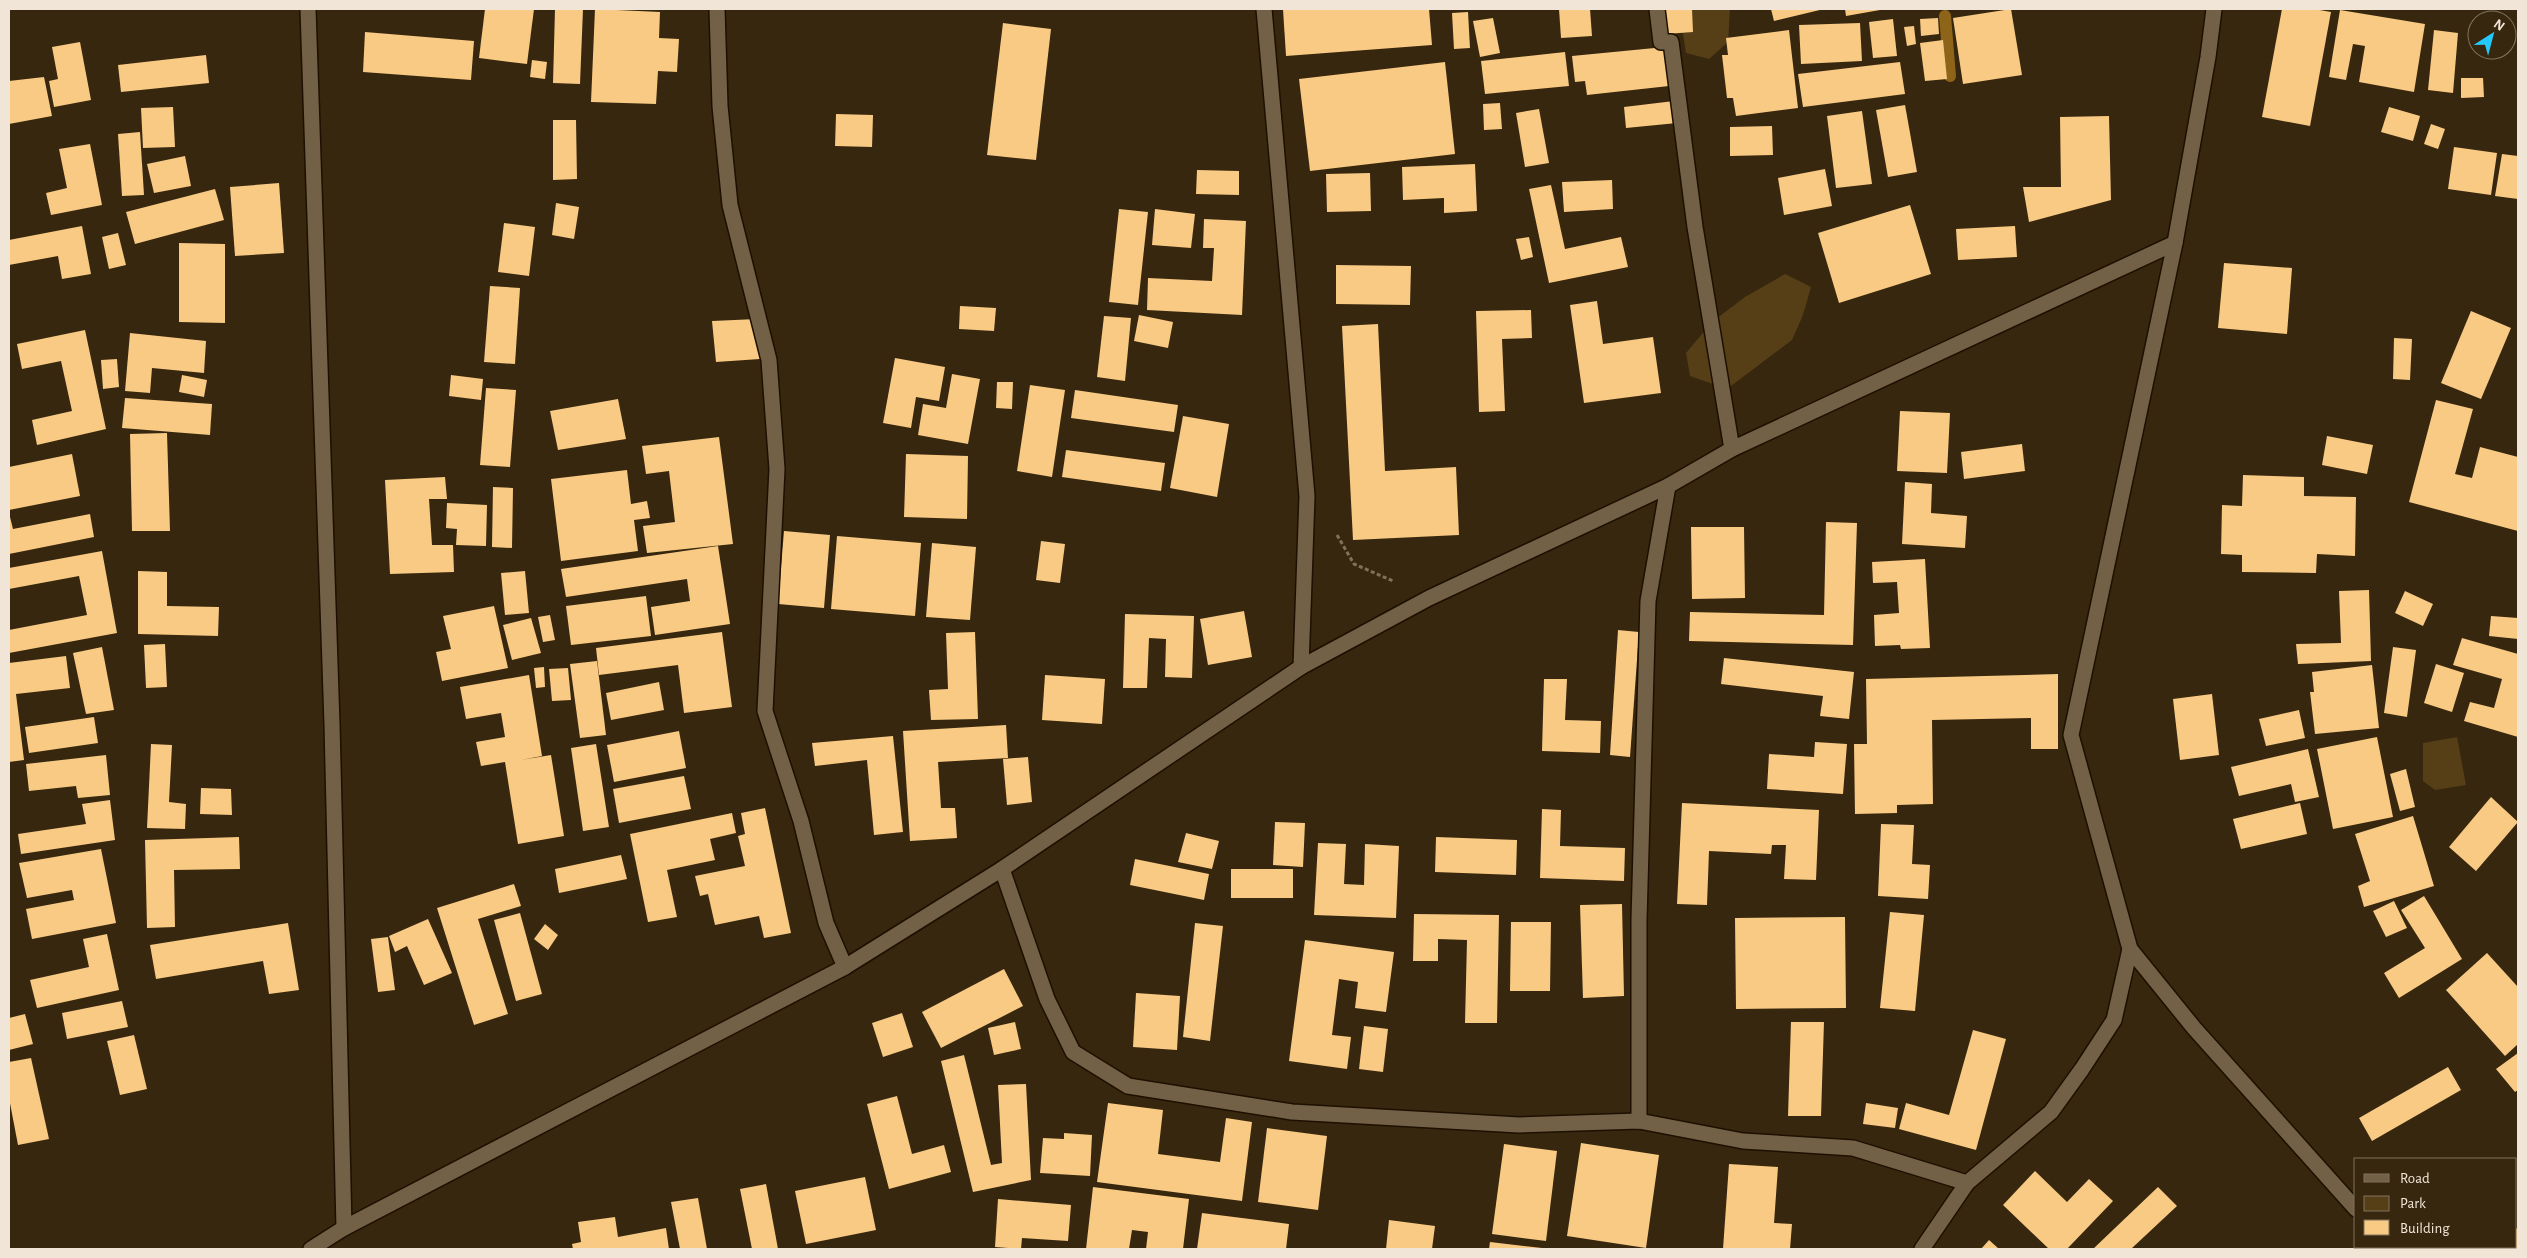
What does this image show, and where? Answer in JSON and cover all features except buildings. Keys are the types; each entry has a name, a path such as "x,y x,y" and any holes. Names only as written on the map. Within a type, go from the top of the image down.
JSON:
{"street":[{"path":"308,9 332,714 344,1228"},
{"path":"717,9 720,106 730,205 769,360 774,420 777,469 765,711 802,821 826,923 845,967"},
{"path":"1264,9 1307,496 1301,667"},
{"path":"1657,9 1661,42 1671,42 1695,226 1732,449"},
{"path":"2214,9 2208,56 2175,243 2071,735 2130,949 2194,1028 2354,1207"},
{"path":"311,1249 344,1228 845,967 1002,868 1301,667 1429,598 1668,486 1732,449 2175,243"},
{"path":"1639,1121 1639,920 1648,601 1668,486"},
{"path":"1002,868 1047,999 1073,1052 1128,1086 1292,1112 1519,1125 1639,1121 1744,1141 1853,1148 1967,1183"},
{"path":"1922,1249 1967,1183 2051,1112 2082,1069 2114,1020 2130,949"}],"path":[{"path":"1335,532 1354,564 1429,598"}],"green space":[{"path":"1679,9 1730,9 1728,42 1709,59 1686,53"},
{"path":"1785,274 1811,287 1803,315 1792,340 1727,389 1690,376 1686,353 1712,322 1745,297"},
{"path":"2457,737 2466,785 2435,790 2423,781 2423,743"}],"waterway":[{"path":"1945,16 1950,76"}]}
